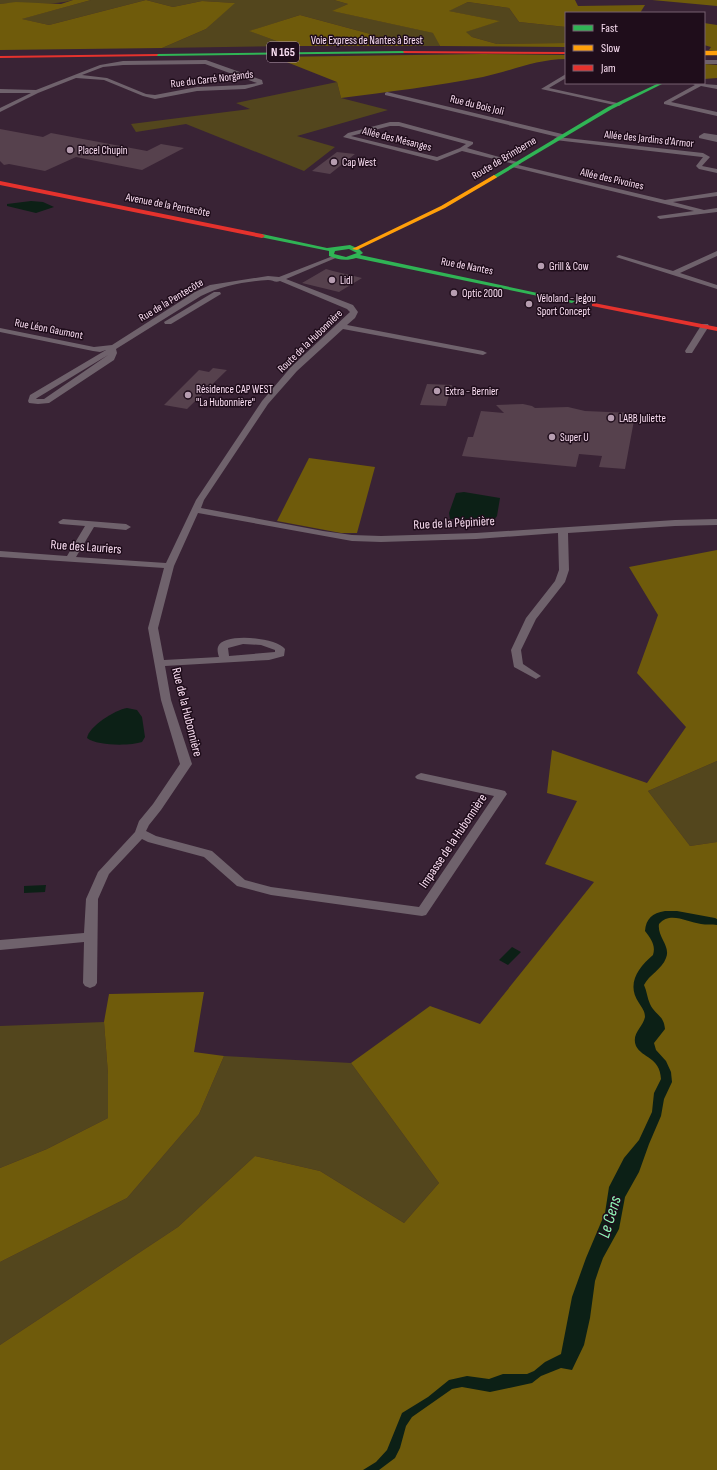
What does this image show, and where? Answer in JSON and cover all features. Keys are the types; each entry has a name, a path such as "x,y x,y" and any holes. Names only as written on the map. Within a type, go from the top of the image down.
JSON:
{"main road":[{"path":"705,55 717,46"},
{"name":"Voie Express de Nantes à Brest","path":"0,55 366,49 565,51"},
{"path":"705,56 716,57"},
{"name":"Route de Brimberne","path":"356,253 443,207 619,104 660,84"},
{"name":"Avenue de la Pentecôte","path":"0,183 334,254 344,259 356,253"},
{"name":"Rue de Nantes","path":"356,253 553,296 572,301 571,305 585,304 705,326"},
{"path":"705,326 717,329"}],"street":[{"path":"705,62 716,57"},
{"name":"Rue du Carré Norgands","path":"198,62 210,63 260,81 260,84 245,87 197,89 155,97 145,95 105,79 75,76 102,66 123,63 198,62"},
{"path":"0,110 36,92 75,76"},
{"path":"565,77 544,89 619,104"},
{"path":"717,87 701,84 666,103 717,114"},
{"path":"0,91 36,92"},
{"name":"Rue du Bois Joli","path":"387,94 560,138"},
{"name":"Allée des Mésanges","path":"390,124 399,124 471,143 462,149 437,159 346,137 350,134 390,124"},
{"path":"717,136 704,135 701,137 717,140"},
{"name":"Allée des Jardins d'Armor","path":"560,138 703,155 707,157 699,166 701,168 717,171"},
{"path":"462,149 516,164"},
{"name":"Allée des Pivoines","path":"516,164 706,212"},
{"path":"665,202 717,194"},
{"path":"660,217 717,210"},
{"path":"674,273 717,253"},
{"name":"Rue de la Pentecôte","path":"240,286 214,294 114,350 33,398 32,401 46,401 111,358 114,350 198,294 213,287 230,284 227,286 229,288 240,286 281,279 334,254"},
{"path":"619,257 717,287"},
{"name":"Route de la Hubonnière","path":"195,510 265,403 294,369 352,316 354,312 350,307 281,279"},
{"path":"341,326 483,353"},
{"path":"689,351 705,326"},
{"name":"Rue Léon Gaumont","path":"0,330 94,349 114,350"},
{"name":"Rue de la Pépinière","path":"195,510 352,538 418,538 675,523 717,522"},
{"name":"Rue de la Hubonnière","path":"140,832 186,764 166,700 153,628 169,566 195,510"},
{"path":"63,522 126,527"},
{"path":"70,558 91,524"},
{"path":"536,676 518,665 516,650 531,618 560,582 564,570 563,530"},
{"name":"Rue des Lauriers","path":"0,554 169,566"},
{"path":"160,664 276,656 280,654 280,649 271,643 227,643 223,647 224,659"},
{"name":"Impasse de la Hubonnière","path":"140,832 152,839 208,854 241,883 271,891 422,912 501,794 421,777"},
{"path":"90,983 92,899 104,872 140,832"},
{"path":"0,945 90,937"}],"shaded area":[{"path":"0,0 73,0 46,4 0,4"},
{"path":"73,0 91,0 22,19 49,25 146,0 173,7 202,1 235,3 206,29 162,48 0,50 0,4 16,2 61,4"},
{"path":"91,0 146,0 49,25 21,19"},
{"path":"146,0 334,0 348,4 333,11 434,33 440,46 415,46 300,15 250,31 290,46 162,48 206,29 234,3 202,1 173,7"},
{"path":"334,0 575,0 578,6 645,5 641,12 565,12 565,27 519,22 509,8 468,2 449,11 500,21 466,32 472,37 497,44 565,43 565,47 440,46 433,33 332,11 348,4"},
{"path":"652,0 717,0 717,6"},
{"path":"468,2 509,8 519,22 565,27 565,43 497,44 472,37 465,32 499,21 448,11"},
{"path":"300,15 415,46 290,46 249,31"},
{"path":"705,23 717,25 717,51 709,50 711,47 705,45"},
{"path":"483,54 565,55 565,59 534,63 483,77 412,89 341,98 337,82 274,57"},
{"path":"705,64 717,65 717,78 705,79"},
{"path":"337,82 341,98 388,110 297,136 335,147 304,171 186,124 136,132 131,124 250,109 236,103"},
{"path":"309,458 375,467 357,533 341,533 277,521"},
{"path":"717,550 717,761 648,791 690,846 717,842 717,1470 0,1470 0,1345 178,1227 255,1156 320,1171 404,1223 439,1183 351,1063 430,1006 480,1024 594,882 545,864 577,801 547,793 552,750 647,783 686,727 637,673 658,615 629,567"},
{"path":"717,761 717,842 690,846 648,791"},
{"path":"204,992 194,1052 224,1056 199,1114 127,1198 0,1262 0,1168 47,1149 108,1118 108,1074 104,1022 109,994"},
{"path":"104,1022 108,1074 108,1118 47,1149 0,1168 0,1026"},
{"path":"224,1056 351,1063 439,1183 404,1223 320,1171 255,1156 178,1227 0,1345 0,1262 127,1198 199,1114"}],"water":[{"path":"31,201 43,202 54,207 36,213 7,206 7,204"},
{"path":"464,492 500,498 497,516 494,520 485,521 450,519 449,513 456,493"},
{"path":"127,708 137,710 142,717 145,737 142,742 130,744 106,744 98,743 87,738 92,729 103,719"},
{"path":"46,885 45,892 24,893 24,886"},
{"name":"Le Cens","path":"665,911 677,911 715,918 717,919 717,925 701,924 679,918 668,918 659,924 660,933 667,949 667,954 662,965 644,985 652,1008 664,1024 665,1029 654,1043 656,1050 666,1061 671,1072 672,1082 664,1099 661,1116 639,1172 625,1197 619,1229 603,1258 599,1269 595,1281 590,1318 584,1345 572,1370 561,1368 541,1376 532,1383 490,1392 462,1387 452,1389 412,1417 406,1426 400,1448 395,1458 379,1470 363,1470 376,1462 387,1450 402,1413 428,1397 449,1380 467,1376 489,1379 503,1374 527,1374 534,1371 545,1362 561,1354 572,1297 586,1258 605,1213 609,1187 624,1158 639,1140 652,1112 654,1093 661,1079 658,1066 636,1046 636,1034 645,1017 644,1011 635,996 634,983 639,971 653,955 654,951 652,942 645,931 648,920 653,915"},
{"path":"512,947 521,952 508,965 499,960"}],"building":[{"name":"Placel Chupin","path":"0,129 43,137 51,133 147,151 161,144 184,148 142,170 76,157 45,171 9,164 4,165 0,161"},
{"name":"Cap West","path":"337,152 355,154 330,174 312,171"},
{"name":"Lidl","path":"326,269 362,278 339,292 302,283"},
{"name":"Résidence CAP WEST \"La Hubonnière\"","path":"213,368 227,370 187,409 164,405 199,370 209,372"},
{"name":"Extra - Bernier","path":"427,384 452,385 446,406 420,405"},
{"name":"Super U","path":"523,404 535,408 568,407 585,411 633,413 633,415 635,415 625,469 599,467 602,456 579,454 576,467 462,456 468,437 473,437 481,411 504,413 496,405"}],"traffic: fast":[{"path":"157,55 404,52"},
{"path":"494,177 610,108 660,84"},
{"path":"262,236 327,250 350,247 360,253 350,258 339,258 331,255 332,250"},
{"path":"356,256 572,301"}],"traffic: slow":[{"path":"705,53 717,53"},
{"path":"355,249 443,207 494,177"}],"traffic: jam":[{"path":"404,52 565,53"},
{"path":"0,57 157,55"},
{"path":"0,183 262,236"},
{"path":"594,305 717,329"}],"place":[{"name":"Placel Chupin","path":"70,150"},
{"name":"Cap West","path":"334,162"},
{"name":"Grill & Cow","path":"541,266"},
{"name":"Lidl","path":"332,280"},
{"name":"Optic 2000","path":"454,293"},
{"name":"Véloland - Jegou Sport Concept","path":"529,304"},
{"name":"Extra - Bernier","path":"437,391"},
{"name":"Résidence CAP WEST \"La Hubonnière\"","path":"188,395"},
{"name":"LABB Juliette","path":"611,418"},
{"name":"Super U","path":"552,437"}]}
